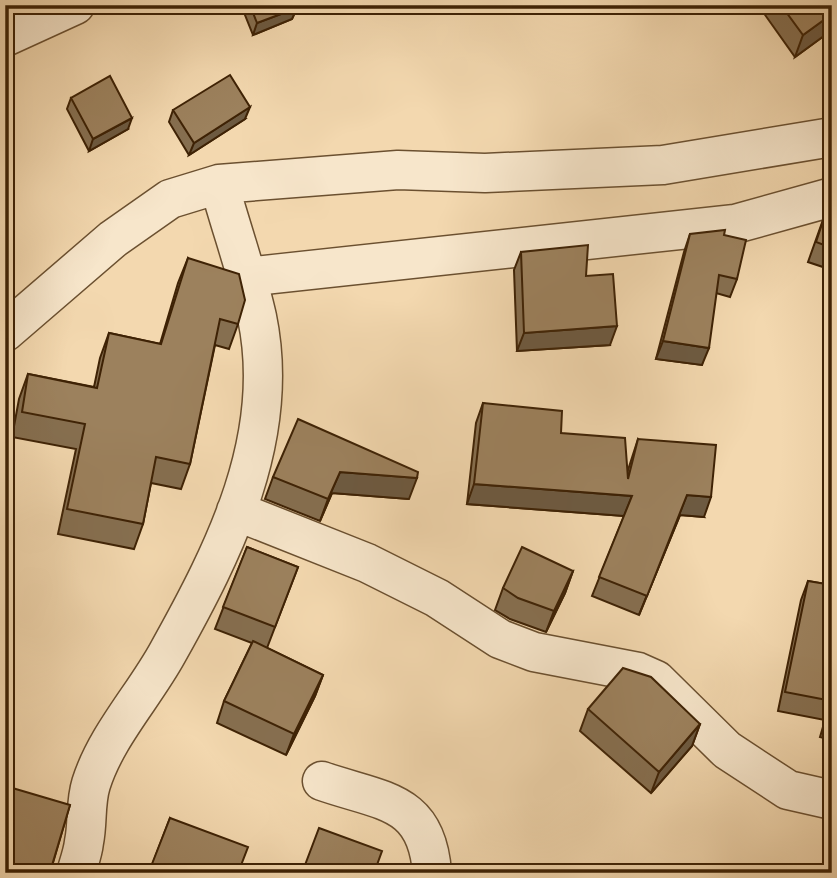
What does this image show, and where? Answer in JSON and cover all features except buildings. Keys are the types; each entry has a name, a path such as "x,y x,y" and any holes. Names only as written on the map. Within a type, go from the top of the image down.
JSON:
{"street":[{"path":"5,37 75,5"},
{"path":"5,332 113,239 170,199 219,184 398,170 485,173 663,165 832,137"},
{"path":"76,873 84,843 91,785 102,756 168,653 220,554 236,511 262,419 262,369 257,317 219,184"},
{"path":"245,277 735,224 832,197"},
{"path":"236,511 367,563 437,598 500,639 534,652 587,664 620,666 656,680 727,750 788,790 832,800"},
{"path":"323,781 400,808 419,822 427,837 432,873"}]}
